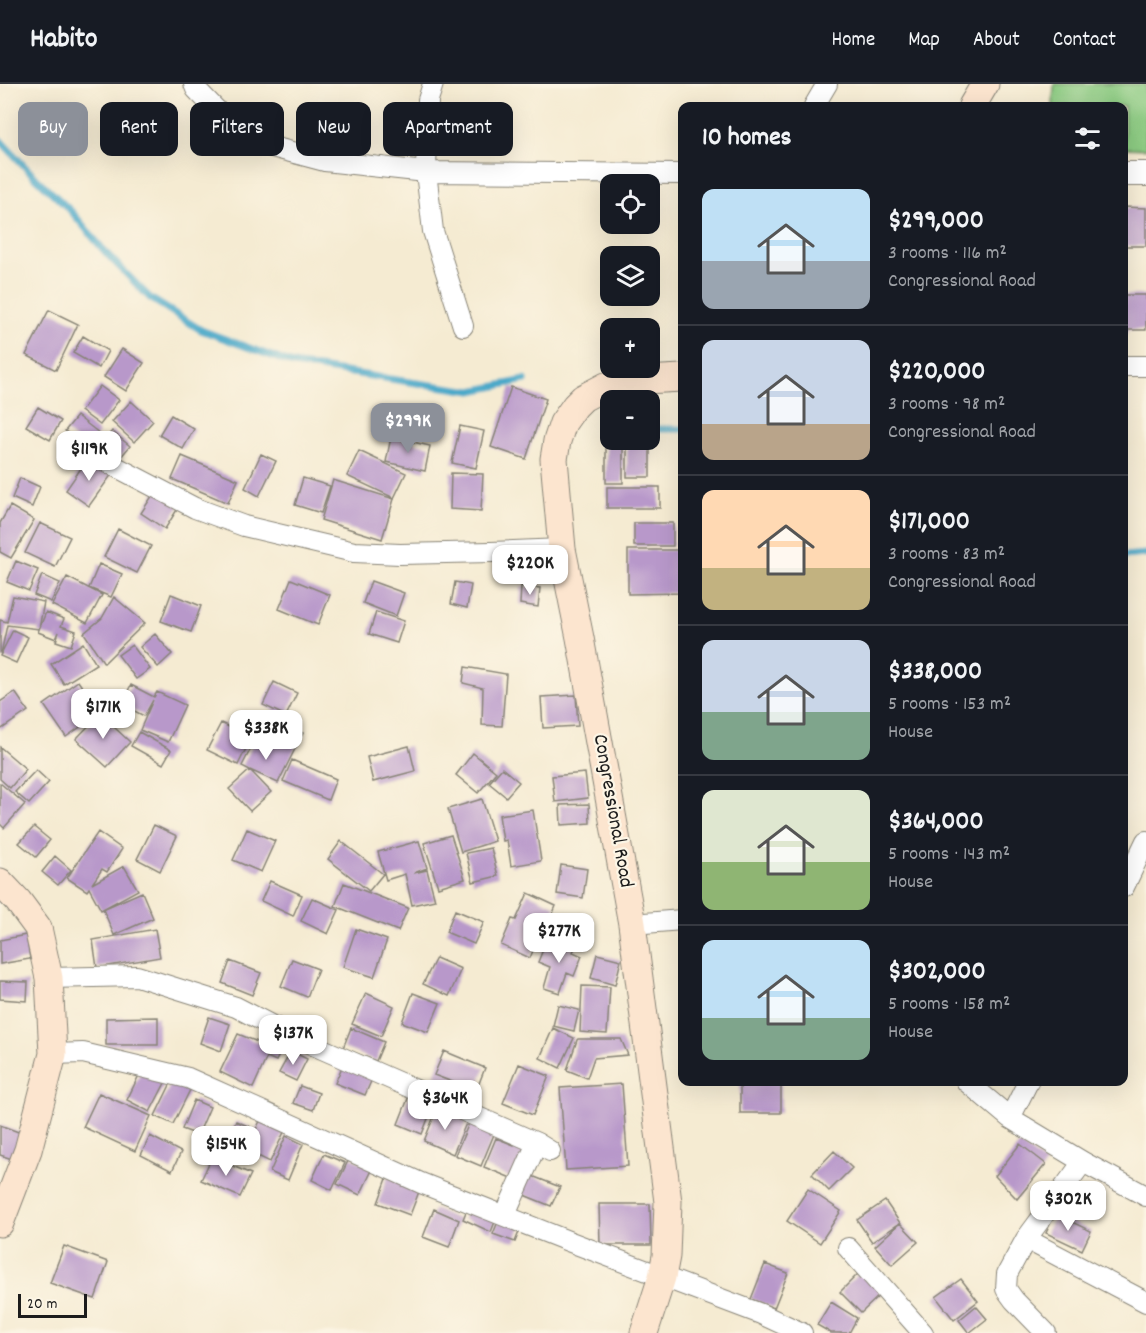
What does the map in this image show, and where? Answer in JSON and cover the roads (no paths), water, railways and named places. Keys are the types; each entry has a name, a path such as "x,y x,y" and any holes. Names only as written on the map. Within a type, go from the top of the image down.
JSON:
{"main road":[{"path":"974,102 985,84"},
{"name":"Congressional Road","path":"644,1333 662,1277 666,1256 668,1202 633,924 562,549 554,459 563,423 583,398 606,386 627,381 678,378"},
{"path":"0,882 38,928 49,978 53,1054 28,1150 0,1223"}],"street":[{"path":"194,84 196,89 227,121 261,144 325,161 426,172 678,174"},
{"path":"433,84 428,100 426,172 433,231 462,326"},
{"path":"816,102 827,84"},
{"path":"1128,174 1146,174"},
{"path":"1128,366 1146,366"},
{"path":"104,460 195,508 224,519 244,526 354,552 400,554 562,549"},
{"path":"1128,879 1146,841"},
{"path":"633,924 678,920"},
{"path":"49,978 137,976 236,1007 288,1034 543,1147 505,1215"},
{"path":"53,1054 84,1053 188,1078 422,1183 761,1314 802,1333"},
{"path":"972,1086 1010,1118 1083,1162 1146,1196"},
{"path":"1010,1118 1026,1086"},
{"path":"1046,1333 1006,1289 1007,1274 1026,1239 1083,1162"},
{"path":"1026,1239 1146,1302"},
{"path":"849,1248 923,1333"}],"waterway":[{"path":"0,140 71,211 106,253 150,298 201,330 293,364 472,391 525,380"},
{"path":"660,429 678,429"},
{"path":"1128,556 1146,554"}]}
